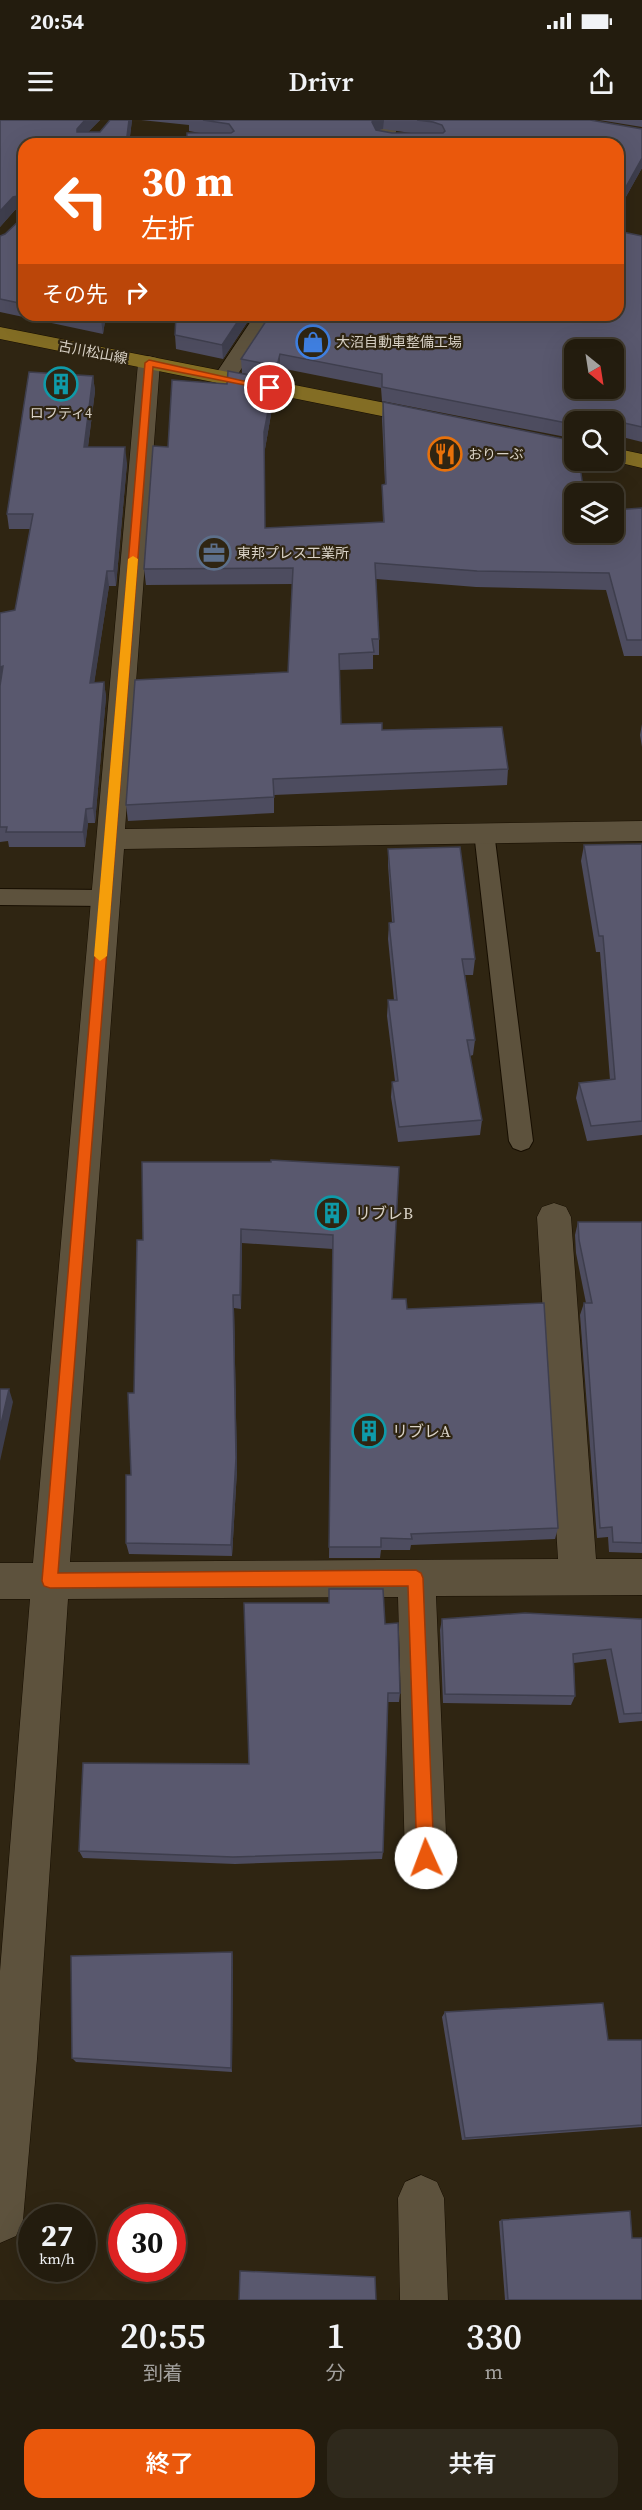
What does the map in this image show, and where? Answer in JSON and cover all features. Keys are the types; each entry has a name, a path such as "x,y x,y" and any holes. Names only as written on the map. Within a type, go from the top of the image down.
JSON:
{"main road":[{"name":"古川松山線","path":"0,333 446,422"},
{"path":"624,457 642,461"}],"street":[{"path":"389,138 394,120"},
{"path":"224,378 262,321"},
{"path":"0,2220 15,2059 50,1581 149,363"},
{"path":"110,839 642,831"},
{"path":"554,1218 578,1577"},
{"path":"0,1581 642,1577"},
{"path":"416,1578 426,1858"},
{"path":"421,2198 424,2300"}],"lane":[{"path":"484,832 521,1141"},
{"path":"0,897 105,898"}],"building":[{"path":"0,120 85,120 77,132 100,132 110,120 129,120 127,138 18,138 18,196 13,197 0,211"},
{"path":"203,120 373,120 376,130 392,133 443,133 445,131 442,125 417,120 590,120 642,129 642,158 624,190 624,138 187,138 187,133 231,133 234,131 229,124"},
{"path":"18,222 18,303 0,299 0,236"},
{"path":"624,232 642,236 642,427 624,423 624,411 564,411 564,422 382,387 382,374 280,354 277,366 241,359 266,321 624,321"},
{"path":"176,321 238,321 222,345 175,335"},
{"path":"228,371 274,380 264,432 265,528 384,522 382,485 386,484 383,402 564,439 564,471 581,471 582,483 564,483 564,543 624,543 624,509 642,508 642,640 627,640 609,573 477,571 375,563 379,639 372,639 374,652 339,654 341,724 382,723 382,730 502,727 508,769 273,779 274,797 126,805 135,680 288,672 293,568 144,569 153,446 168,447 172,380 227,384"},
{"path":"29,372 93,376 84,447 125,447 114,571 107,571 90,683 104,682 93,808 86,809 83,832 6,832 7,827 0,827 0,686 3,666 0,667 0,613 15,610 33,514 7,514"},
{"path":"642,844 642,1121 591,1126 579,1083 615,1079 603,936 599,936 584,845"},
{"path":"460,847 475,959 462,959 475,1040 467,1040 482,1120 399,1127 392,1082 398,1081 388,1000 397,1000 389,923 394,922 388,849"},
{"path":"271,1160 399,1167 392,1299 406,1299 407,1309 544,1303 558,1528 411,1534 412,1539 381,1538 381,1547 329,1547 333,1235 241,1229 240,1295 233,1295 236,1458 231,1545 126,1543 126,1475 131,1475 128,1393 134,1393 137,1240 143,1240 142,1162 271,1162"},
{"path":"578,1222 642,1222 642,1543 613,1542 612,1527 600,1528 584,1303 592,1303 579,1240"},
{"path":"0,1389 9,1389 0,1428"},
{"path":"329,1589 383,1589 385,1624 398,1623 400,1693 388,1693 383,1852 233,1857 79,1851 83,1763 249,1764 244,1603 329,1603"},
{"path":"525,1613 642,1619 642,1713 624,1714 611,1649 573,1654 575,1696 445,1694 442,1619"},
{"path":"232,1952 231,2068 72,2058 71,1956"},
{"path":"603,2003 608,2040 642,2040 642,2125 465,2138 445,2012"},
{"path":"630,2211 632,2238 642,2238 642,2300 508,2300 502,2220"},
{"path":"240,2271 375,2277 376,2300 239,2300"}],"slow traffic":[{"path":"100,956 133,559"}],"place":[{"name":"大沼自動車整備工場","path":"313,342"},
{"name":"ロフティ4","path":"61,384"},
{"name":"おりーぶ","path":"445,454"},
{"name":"東邦プレス工業所","path":"214,553"},
{"name":"リブレB","path":"332,1213"},
{"name":"リブレA","path":"369,1431"}],"route":[{"path":"270,388 149,363 50,1581 416,1578 426,1858"}]}
